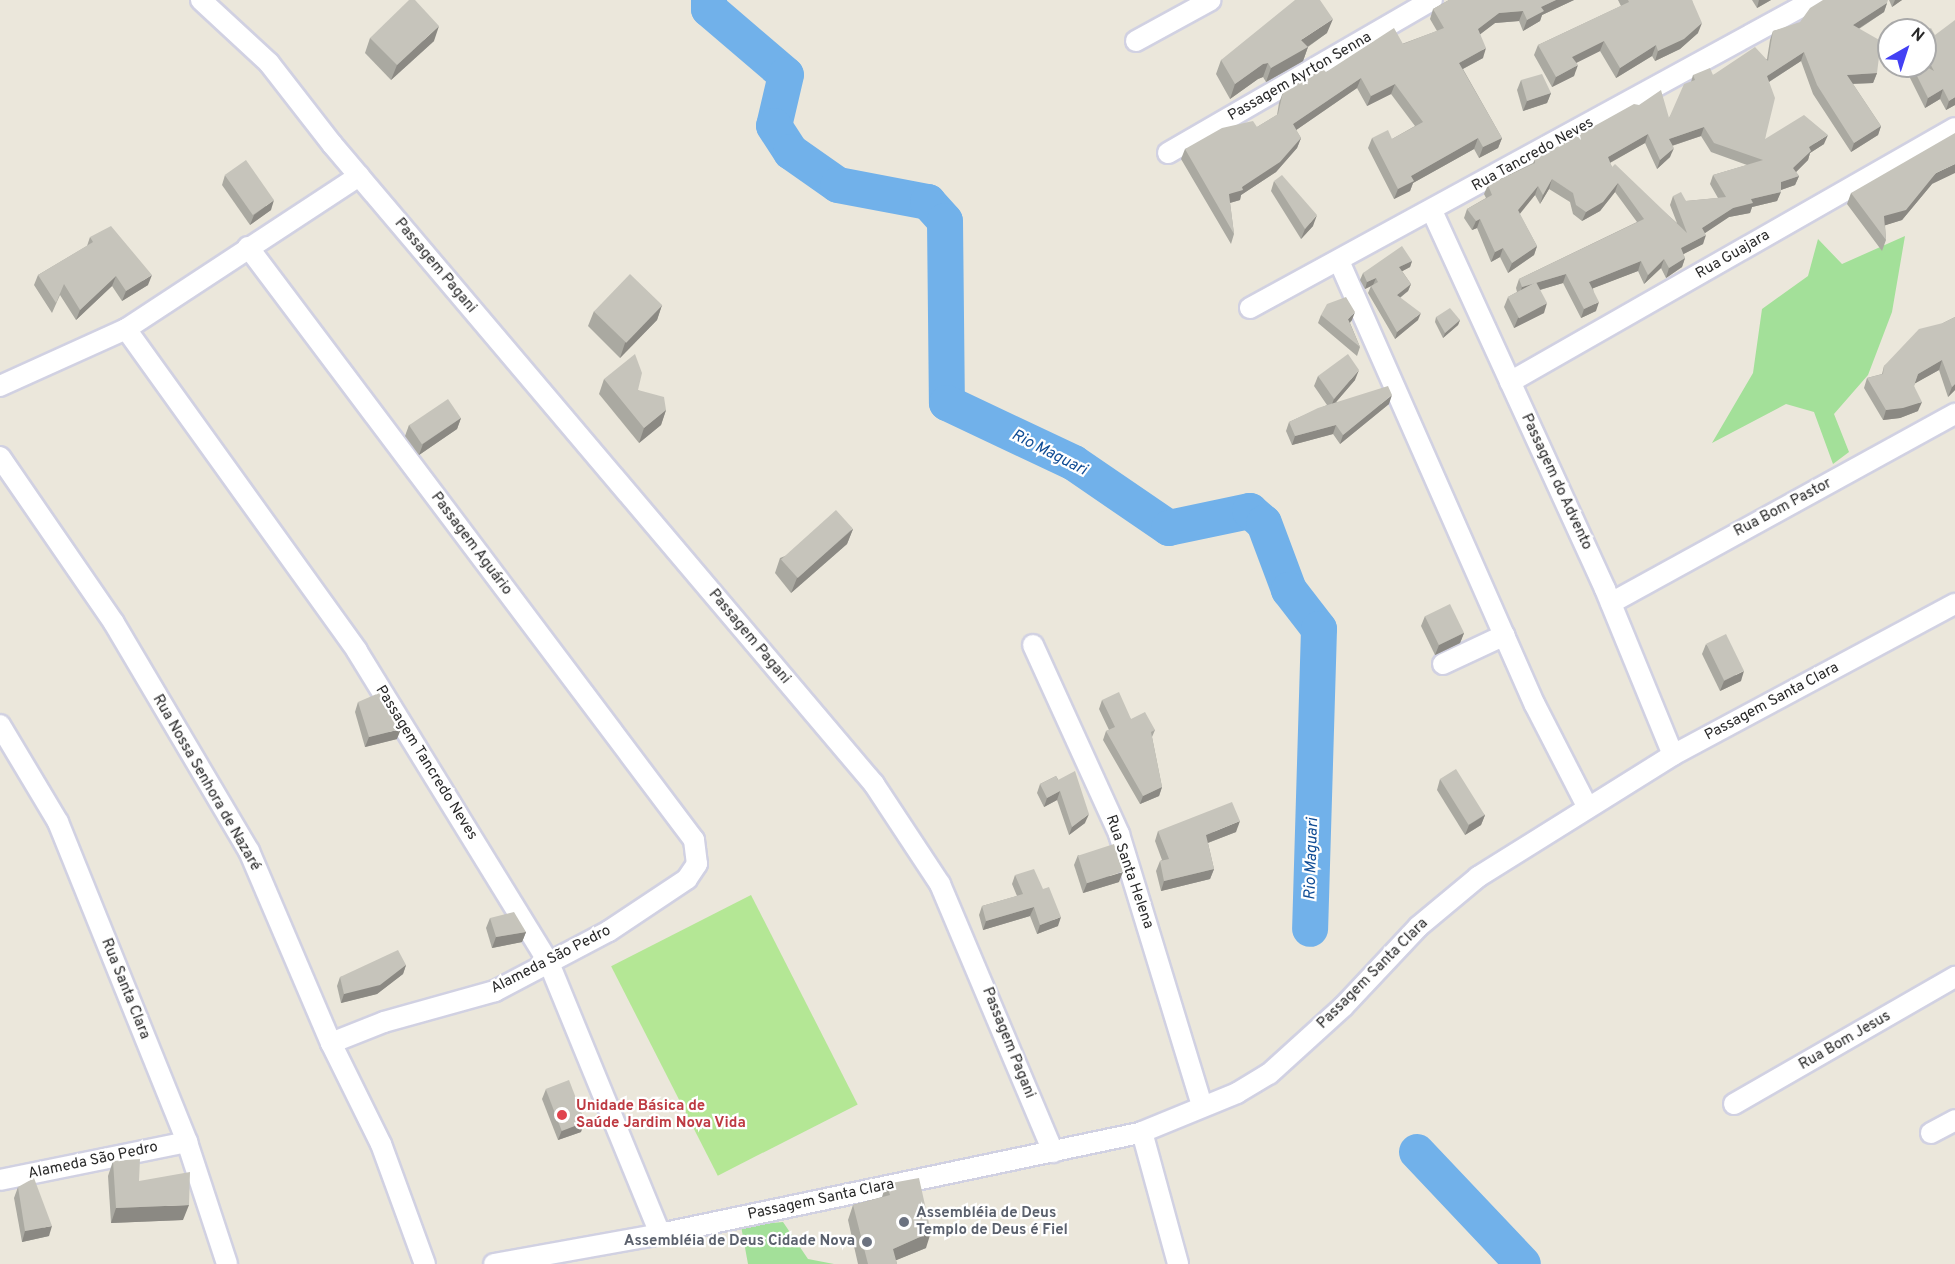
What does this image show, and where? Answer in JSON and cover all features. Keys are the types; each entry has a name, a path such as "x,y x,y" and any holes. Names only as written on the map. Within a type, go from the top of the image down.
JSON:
{"street":[{"name":"Passagem Pagani","path":"201,0 269,63 359,176 874,784 940,884 1053,1152"},
{"path":"1136,41 1211,0"},
{"name":"Passagem Ayrton Senna","path":"1168,153 1432,0"},
{"name":"Rua Tancredo Neves","path":"1250,308 1432,211 1814,0"},
{"name":"Rua Guajara","path":"1510,382 1955,128"},
{"path":"0,386 126,329 359,176"},
{"name":"Passagem do Advento","path":"1432,211 1611,603 1672,755"},
{"name":"Passagem Aguário","path":"248,247 694,840"},
{"path":"1339,261 1535,705 1587,806"},
{"name":"Passagem Tancredo Neves","path":"126,329 357,651 549,963 660,1234"},
{"name":"Rua Bom Pastor","path":"1611,603 1955,414"},
{"name":"Rua Nossa Senhora de Nazaré","path":"0,457 114,623 249,851 331,1043 381,1144 425,1264"},
{"name":"Passagem Santa Clara","path":"494,1264 660,1234 1142,1132 1237,1093 1269,1074 1343,1007 1426,920 1478,877 1587,806 1672,755 1955,604"},
{"path":"1443,664 1505,634"},
{"name":"Rua Santa Helena","path":"1034,645 1119,834 1202,1106"},
{"name":"Rua Santa Clara","path":"0,725 58,822 187,1142 227,1264"},
{"name":"Alameda São Pedro","path":"331,1043 384,1022 495,991 609,931 687,879 697,864 694,840"},
{"name":"Rua Bom Jesus","path":"1734,1104 1955,977"},
{"path":"1931,1134 1955,1120"},
{"path":"1142,1132 1178,1264"},
{"name":"Alameda São Pedro","path":"0,1180 187,1142"}],"green space":[{"path":"1905,236 1892,312 1868,375 1834,414 1849,452 1833,464 1814,412 1786,404 1712,443 1753,373 1762,309 1808,276 1818,239 1842,264"},
{"path":"751,895 858,1104 718,1176 611,966"},
{"path":"783,1222 808,1259 834,1264 748,1264 741,1226"}],"building":[{"path":"409,0 415,0 439,26 397,65 370,38"},
{"path":"1295,0 1320,0 1333,19 1301,40 1308,47 1271,68 1268,63 1263,64 1235,84 1221,60"},
{"path":"1449,0 1556,0 1541,7 1544,11 1527,20 1523,11 1499,13 1478,29 1486,48 1459,63 1502,138 1483,147 1478,138 1411,176 1414,181 1398,189 1372,138 1388,130 1392,139 1423,122 1395,84 1371,96 1361,78 1293,124 1301,138 1280,162 1242,187 1243,190 1229,194 1234,234 1185,149 1222,128 1253,121 1257,127 1278,114 1283,92 1323,69 1326,72 1394,28 1403,44 1444,28 1433,9"},
{"path":"1628,0 1692,0 1702,23 1684,39 1658,51 1656,45 1620,68 1604,41 1572,57 1578,65 1556,77 1538,45 1629,2"},
{"path":"1823,0 1888,0 1887,3 1853,25 1877,39 1877,73 1847,75 1881,126 1854,143 1817,85 1804,52 1767,76 1775,98 1765,139 1804,115 1828,135 1809,147 1811,151 1793,168 1799,176 1781,182 1781,192 1751,199 1753,203 1733,208 1702,228 1706,235 1681,248 1685,258 1669,268 1664,259 1648,275 1641,261 1589,282 1599,302 1584,309 1566,274 1522,287 1519,279 1644,219 1618,183 1603,202 1586,212 1576,205 1573,193 1552,179 1543,195 1538,186 1518,210 1537,246 1512,263 1503,248 1495,252 1480,219 1476,221 1467,209 1492,195 1488,185 1535,163 1535,159 1634,104 1639,105 1661,90 1669,118 1684,84 1695,80 1693,75 1710,68 1713,75 1755,47 1768,61 1773,31 1800,22 1810,8","holes":["1704,127 1714,143 1763,160 1713,175 1726,197 1686,201 1681,192 1673,196 1687,233 1615,164 1612,167 1608,157 1648,134 1660,160 1674,148 1669,139"]},
{"path":"1955,20 1955,97 1949,101 1943,89 1928,98 1918,78 1937,78 1937,34"},
{"path":"1542,74 1551,93 1527,101 1521,80"},
{"path":"1955,133 1955,164 1936,173 1906,210 1884,216 1886,240 1851,193"},
{"path":"246,160 274,200 253,215 225,175"},
{"path":"1282,175 1317,215 1305,229 1274,181"},
{"path":"111,226 152,275 126,291 116,276 80,310 64,284 56,303 38,275 93,242 90,237"},
{"path":"1402,246 1412,261 1399,267 1411,284 1397,295 1421,313 1397,332 1371,286 1378,282 1376,278 1367,282 1363,273"},
{"path":"630,274 662,305 626,343 594,311"},
{"path":"1536,282 1547,303 1519,318 1508,297"},
{"path":"1346,297 1355,312 1348,319 1360,347 1321,315 1327,304"},
{"path":"1450,308 1460,320 1445,333 1436,317"},
{"path":"1955,317 1955,384 1952,387 1942,360 1918,374 1914,386 1922,402 1886,410 1867,378 1883,374 1884,366 1919,329 1943,323"},
{"path":"635,354 642,373 638,390 664,397 666,410 644,428 604,379"},
{"path":"1348,354 1359,370 1334,399 1318,376"},
{"path":"1388,386 1392,395 1343,435 1336,425 1295,436 1289,422 1318,408"},
{"path":"448,399 461,418 422,444 409,425"},
{"path":"836,510 853,529 798,578 781,560"},
{"path":"1450,604 1464,633 1439,645 1425,616"},
{"path":"1726,634 1744,671 1724,680 1706,644"},
{"path":"1119,692 1131,719 1145,712 1155,730 1151,732 1162,787 1143,796 1106,731 1115,727 1102,700"},
{"path":"379,693 401,729 369,737 358,702"},
{"path":"1456,769 1485,815 1469,825 1440,779"},
{"path":"1075,771 1089,814 1072,827 1060,791 1047,798 1040,784 1056,776 1058,780"},
{"path":"1232,802 1240,821 1206,835 1214,869 1164,881 1160,861 1169,859 1158,831"},
{"path":"1114,844 1123,872 1087,883 1078,856"},
{"path":"1034,869 1043,889 1049,887 1061,917 1040,925 1034,907 986,921 982,906 1023,894 1015,875"},
{"path":"514,912 526,932 496,937 490,918"},
{"path":"398,950 406,965 380,985 344,994 340,977"},
{"path":"569,1080 585,1122 562,1131 546,1089"},
{"path":"140,1159 139,1181 190,1172 189,1205 116,1208 113,1161"},
{"path":"34,1178 52,1226 25,1231 18,1187"},
{"path":"919,1178 931,1232 893,1249 897,1264 868,1264 853,1205 890,1195 886,1184"}],"waterway":[{"name":"Rio Maguari","path":"709,0 709,9 786,75 774,126 791,152 838,185 928,202 945,221 947,403 1074,463 1169,528 1250,511 1264,523 1289,590 1319,629 1310,929"},
{"name":"Rio Maguari","path":"1417,1152 1523,1264"}],"place":[{"name":"Unidade Básica de Saúde Jardim Nova Vida","path":"562,1115"},
{"name":"Assembléia de Deus Templo de Deus é Fiel","path":"904,1222"},
{"name":"Assembléia de Deus Cidade Nova","path":"867,1242"}]}
